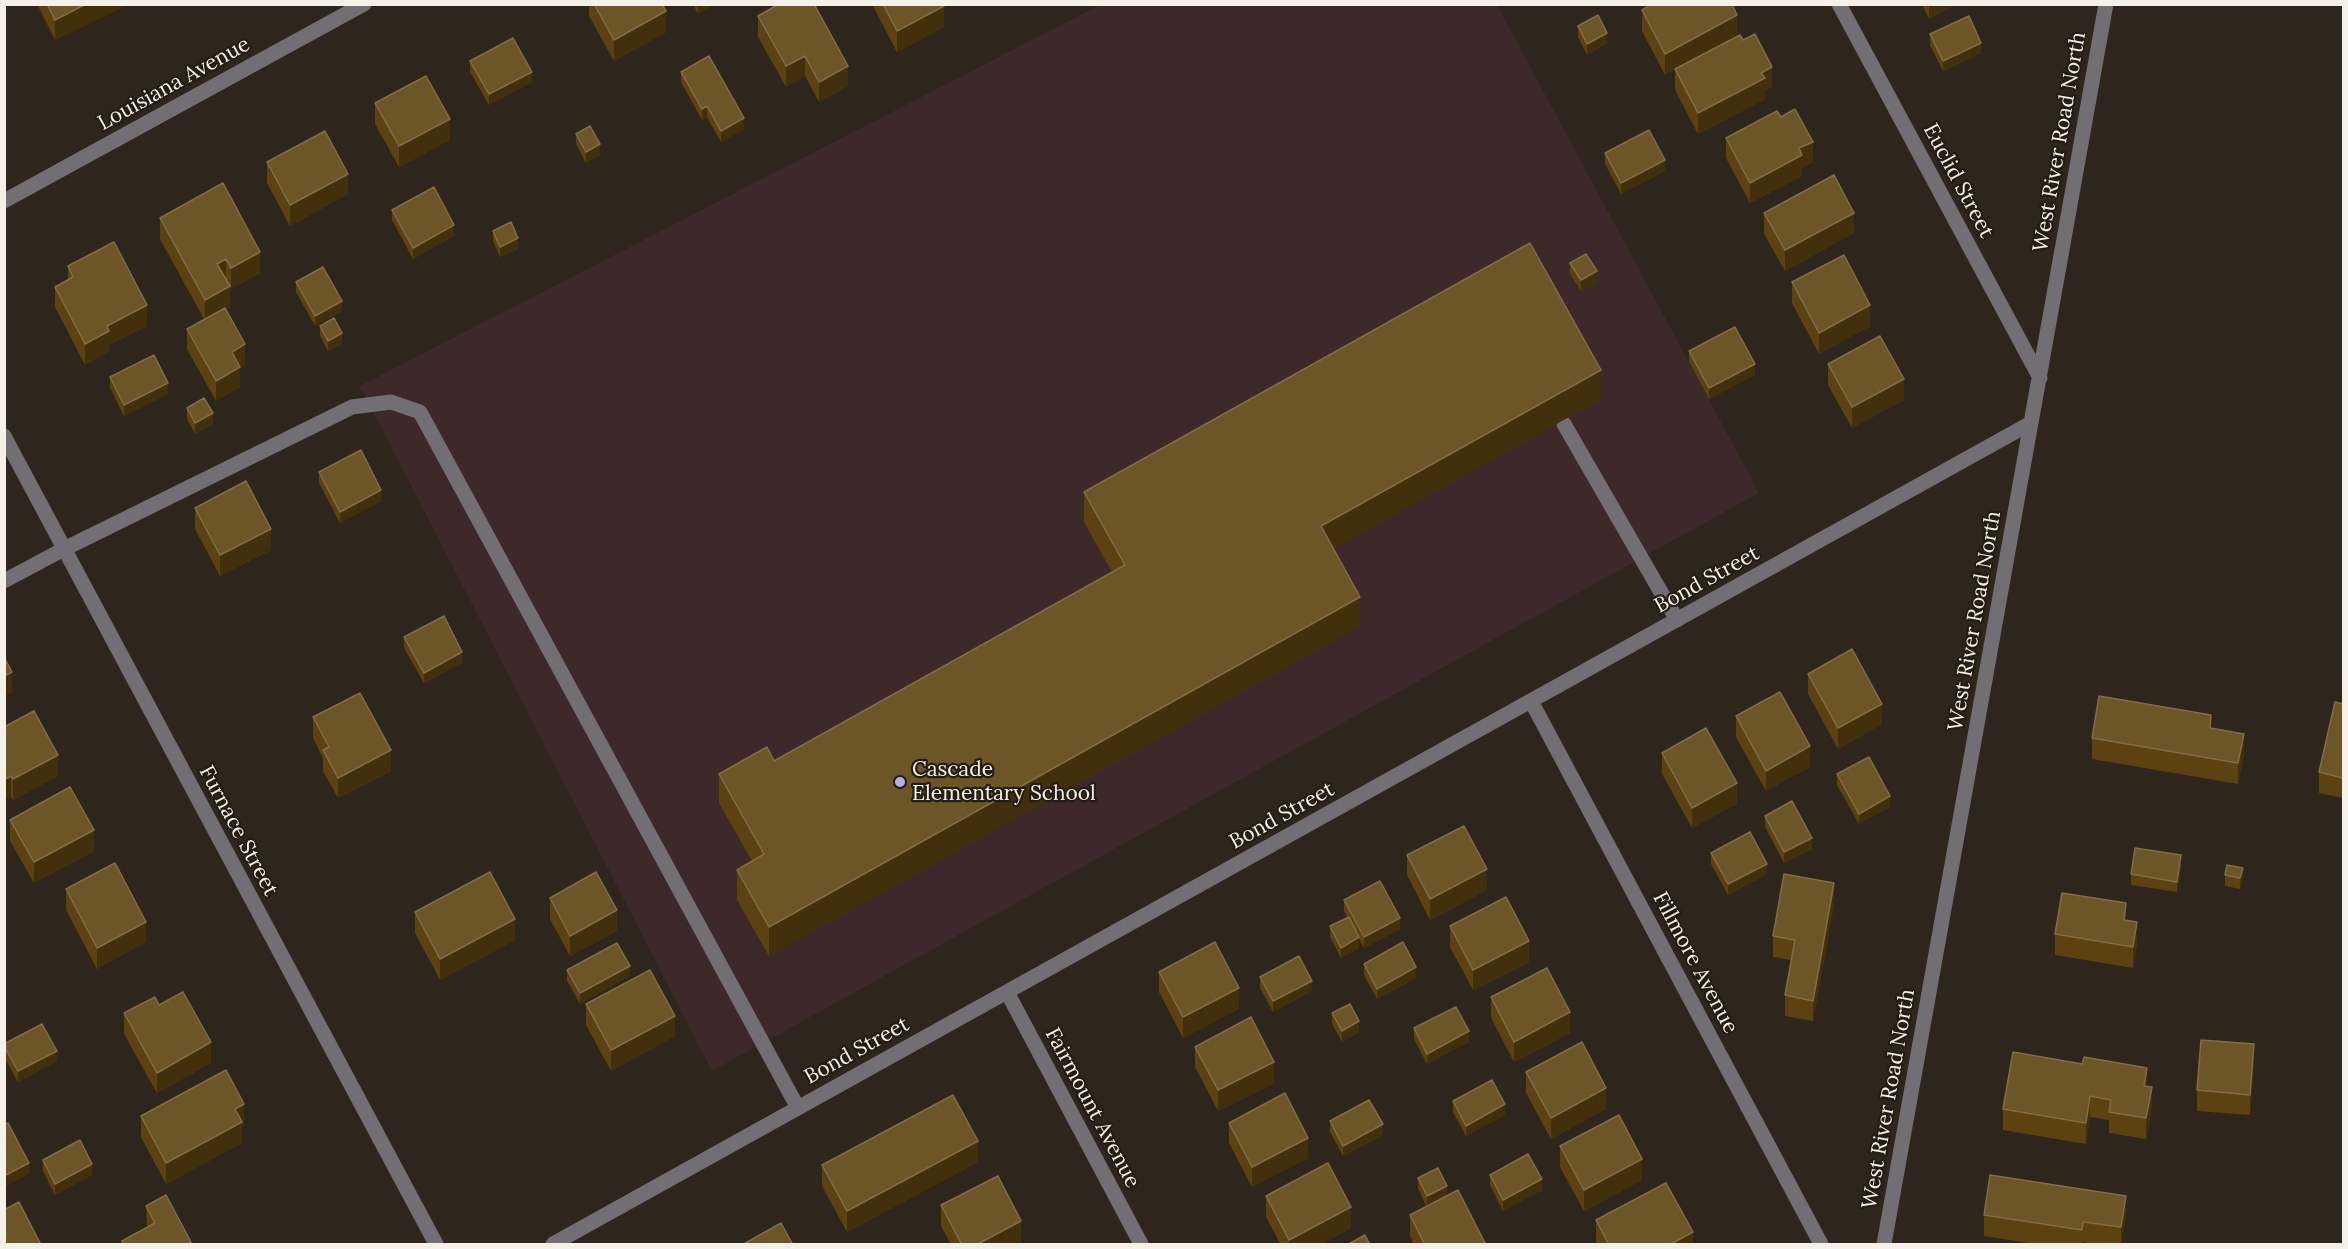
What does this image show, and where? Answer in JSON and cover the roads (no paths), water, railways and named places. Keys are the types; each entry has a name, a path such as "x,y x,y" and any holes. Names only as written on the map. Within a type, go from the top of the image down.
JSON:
{"street":[{"name":"Louisiana Avenue","path":"4,201 364,4"},
{"name":"Euclid Street","path":"1839,4 2040,378"},
{"name":"West River Road North","path":"1884,1245 2106,4"},
{"path":"4,581 352,407 391,402 420,412 798,1108"},
{"name":"Bond Street","path":"553,1245 2031,423"},
{"path":"1564,424 1677,620"},
{"name":"Furnace Street","path":"4,436 436,1245"},
{"name":"Fillmore Avenue","path":"1531,702 1821,1245"},
{"name":"Fairmount Avenue","path":"1007,992 1141,1245"}],"place":[{"name":"Cascade Elementary School","path":"900,782"}]}
